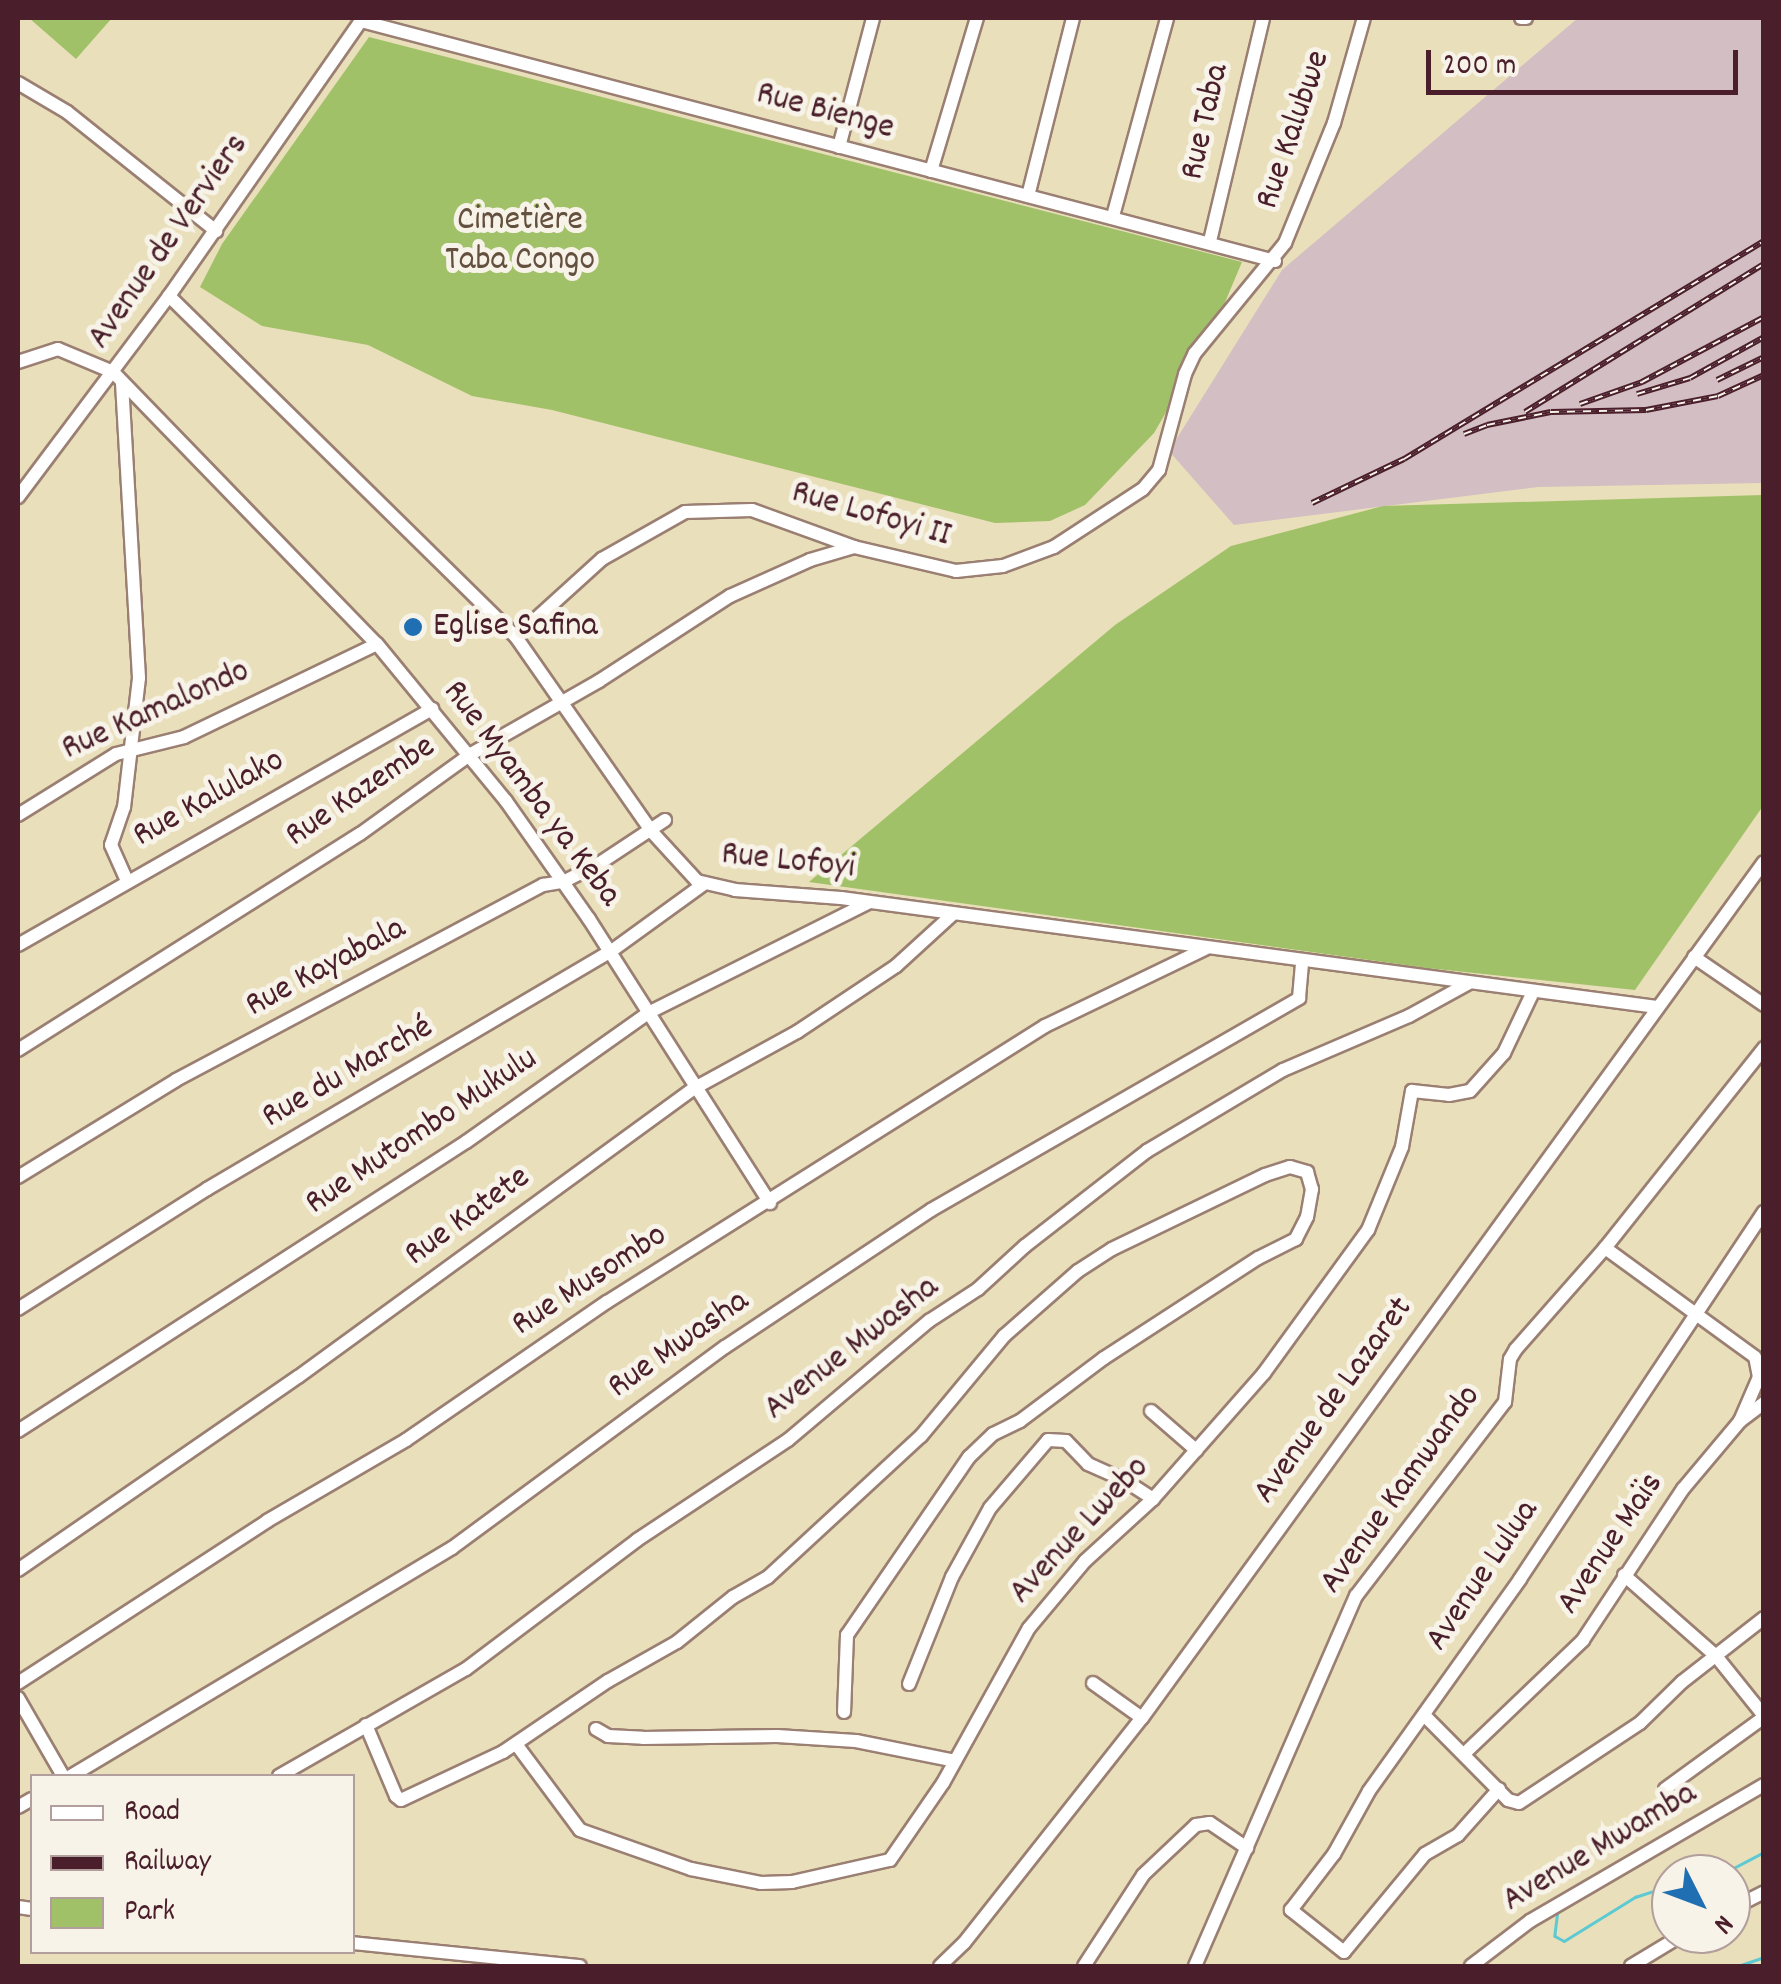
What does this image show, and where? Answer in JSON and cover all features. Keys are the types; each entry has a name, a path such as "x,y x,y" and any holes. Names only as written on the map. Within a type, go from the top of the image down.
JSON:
{"street":[{"path":"839,147 873,18"},
{"path":"931,171 977,18"},
{"path":"1028,196 1073,18"},
{"path":"1112,216 1167,18"},
{"name":"Rue Taba","path":"1210,241 1263,18"},
{"name":"Rue Kalubwe","path":"1275,261 1324,152 1364,18"},
{"name":"Rue Bienge","path":"362,19 1275,261"},
{"name":"Avenue de Verviers","path":"18,497 118,378 169,296 362,19"},
{"path":"18,83 67,112 216,230"},
{"name":"Rue Lofoyi II","path":"516,637 602,559 675,514 724,507 752,510 854,547 956,571 1002,566 1072,539 1155,476 1195,353 1275,261"},
{"name":"Rue Lofoyi","path":"169,296 516,637 652,832 684,871 704,884 870,902 1657,1007"},
{"path":"18,362 58,349 118,378 139,658 124,807 111,845 126,879"},
{"name":"Rue Myamba ya Keba","path":"118,378 377,644 471,754 610,952 693,1089 770,1204"},
{"name":"Rue Kazembe","path":"18,1050 360,834 471,754 562,703 730,596 824,555 854,547"},
{"name":"Rue Kamalondo","path":"18,815 128,750 184,737 377,644"},
{"name":"Rue Kalulako","path":"18,945 126,879 432,709"},
{"name":"Rue Kayabala","path":"18,1177 190,1073 543,885 563,882 652,832 665,820"},
{"name":"Avenue de Lazaret","path":"940,1966 964,1943 1142,1718 1764,862"},
{"name":"Rue du Marché","path":"18,1309 207,1189 610,952 704,884"},
{"name":"Rue Mutombo Mukulu","path":"18,1431 466,1142 648,1012 870,902"},
{"name":"Rue Katete","path":"18,1570 298,1377 693,1089 797,1032 883,974 953,914"},
{"name":"Rue Musombo","path":"18,1683 267,1520 406,1440 607,1302 770,1204 1045,1026 1206,948"},
{"path":"1694,957 1764,1005"},
{"name":"Rue Mwasha","path":"75,1774 452,1548 725,1347 930,1210 1299,998 1302,962"},
{"name":"Avenue Mwasha","path":"282,1774 466,1669 637,1540 788,1440 930,1321 978,1288 1024,1246 1148,1151 1283,1070 1408,1016 1469,984"},
{"name":"Avenue Lwebo","path":"516,1744 580,1830 691,1869 760,1883 808,1879 890,1860 907,1840 955,1762 1029,1628 1085,1562 1153,1499 1292,1339 1368,1230 1402,1146 1412,1091 1449,1095 1470,1091 1504,1052 1534,992"},
{"name":"Avenue Kamwando","path":"1194,1966 1356,1596 1505,1402 1510,1359 1516,1348 1605,1248 1764,1048"},
{"path":"366,1724 396,1796 404,1800 516,1744 608,1681 663,1652 733,1597 768,1577 921,1436 1004,1336 1052,1290 1112,1249 1265,1175 1298,1168 1313,1179 1301,1234 1104,1358 1020,1421 993,1434 969,1457 848,1635 844,1712"},
{"name":"Avenue Lulua","path":"1499,1789 1458,1836 1425,1854 1346,1949 1336,1950 1290,1906 1334,1854 1369,1791 1764,1212"},
{"path":"1605,1248 1696,1316 1759,1352"},
{"name":"Avenue Maïs","path":"1466,1752 1572,1653 1682,1489 1740,1420 1759,1375 1759,1352"},
{"path":"1740,1420 1764,1403"},
{"path":"1150,1411 1196,1450"},
{"path":"909,1684 952,1576 990,1508 1048,1440 1063,1439 1088,1464 1153,1499"},
{"path":"1624,1575 1716,1656 1764,1717 1764,1729"},
{"path":"1424,1715 1466,1752 1508,1800 1519,1803 1570,1773 1640,1723 1764,1618"},
{"path":"1094,1683 1142,1718"},
{"path":"18,1698 62,1774"},
{"path":"1665,1789 1764,1717"},
{"path":"596,1729 608,1736 643,1738 777,1736 856,1741 955,1762"},
{"name":"Avenue Mwamba","path":"1470,1966 1530,1921 1764,1785"},
{"path":"1084,1966 1143,1875 1196,1825 1210,1823 1247,1848"},
{"path":"355,1943 580,1966"}],"shaded area":[{"path":"1578,18 1763,18 1763,483 1538,487 1234,525 1169,451 1282,270"}],"green space":[{"path":"29,18 112,18 76,59"},
{"name":"Cimetière Taba Congo","path":"369,37 1242,262 1212,333 1154,433 1085,505 1050,521 995,523 552,410 472,396 368,345 262,326 200,287 222,244"},
{"path":"1763,495 1763,806 1635,990 1427,968 809,882 1115,625 1231,546 1383,506"}],"waterway":[{"path":"1751,1859 1764,1852"},
{"path":"1558,1910 1555,1936 1564,1941 1635,1897 1651,1892"},
{"path":"1483,1948 1497,1939"},
{"path":"1738,1966 1764,1957"}],"railway":[{"path":"1312,503 1404,459 1764,241"},
{"path":"1525,412 1764,264"},
{"path":"1580,404 1642,382 1764,317"},
{"path":"1637,394 1690,378 1764,337"},
{"path":"1717,380 1764,357"},
{"path":"1464,434 1487,425 1551,412 1646,410 1718,396 1764,375"}],"place":[{"name":"Eglise Safina","path":"413,627"}]}
